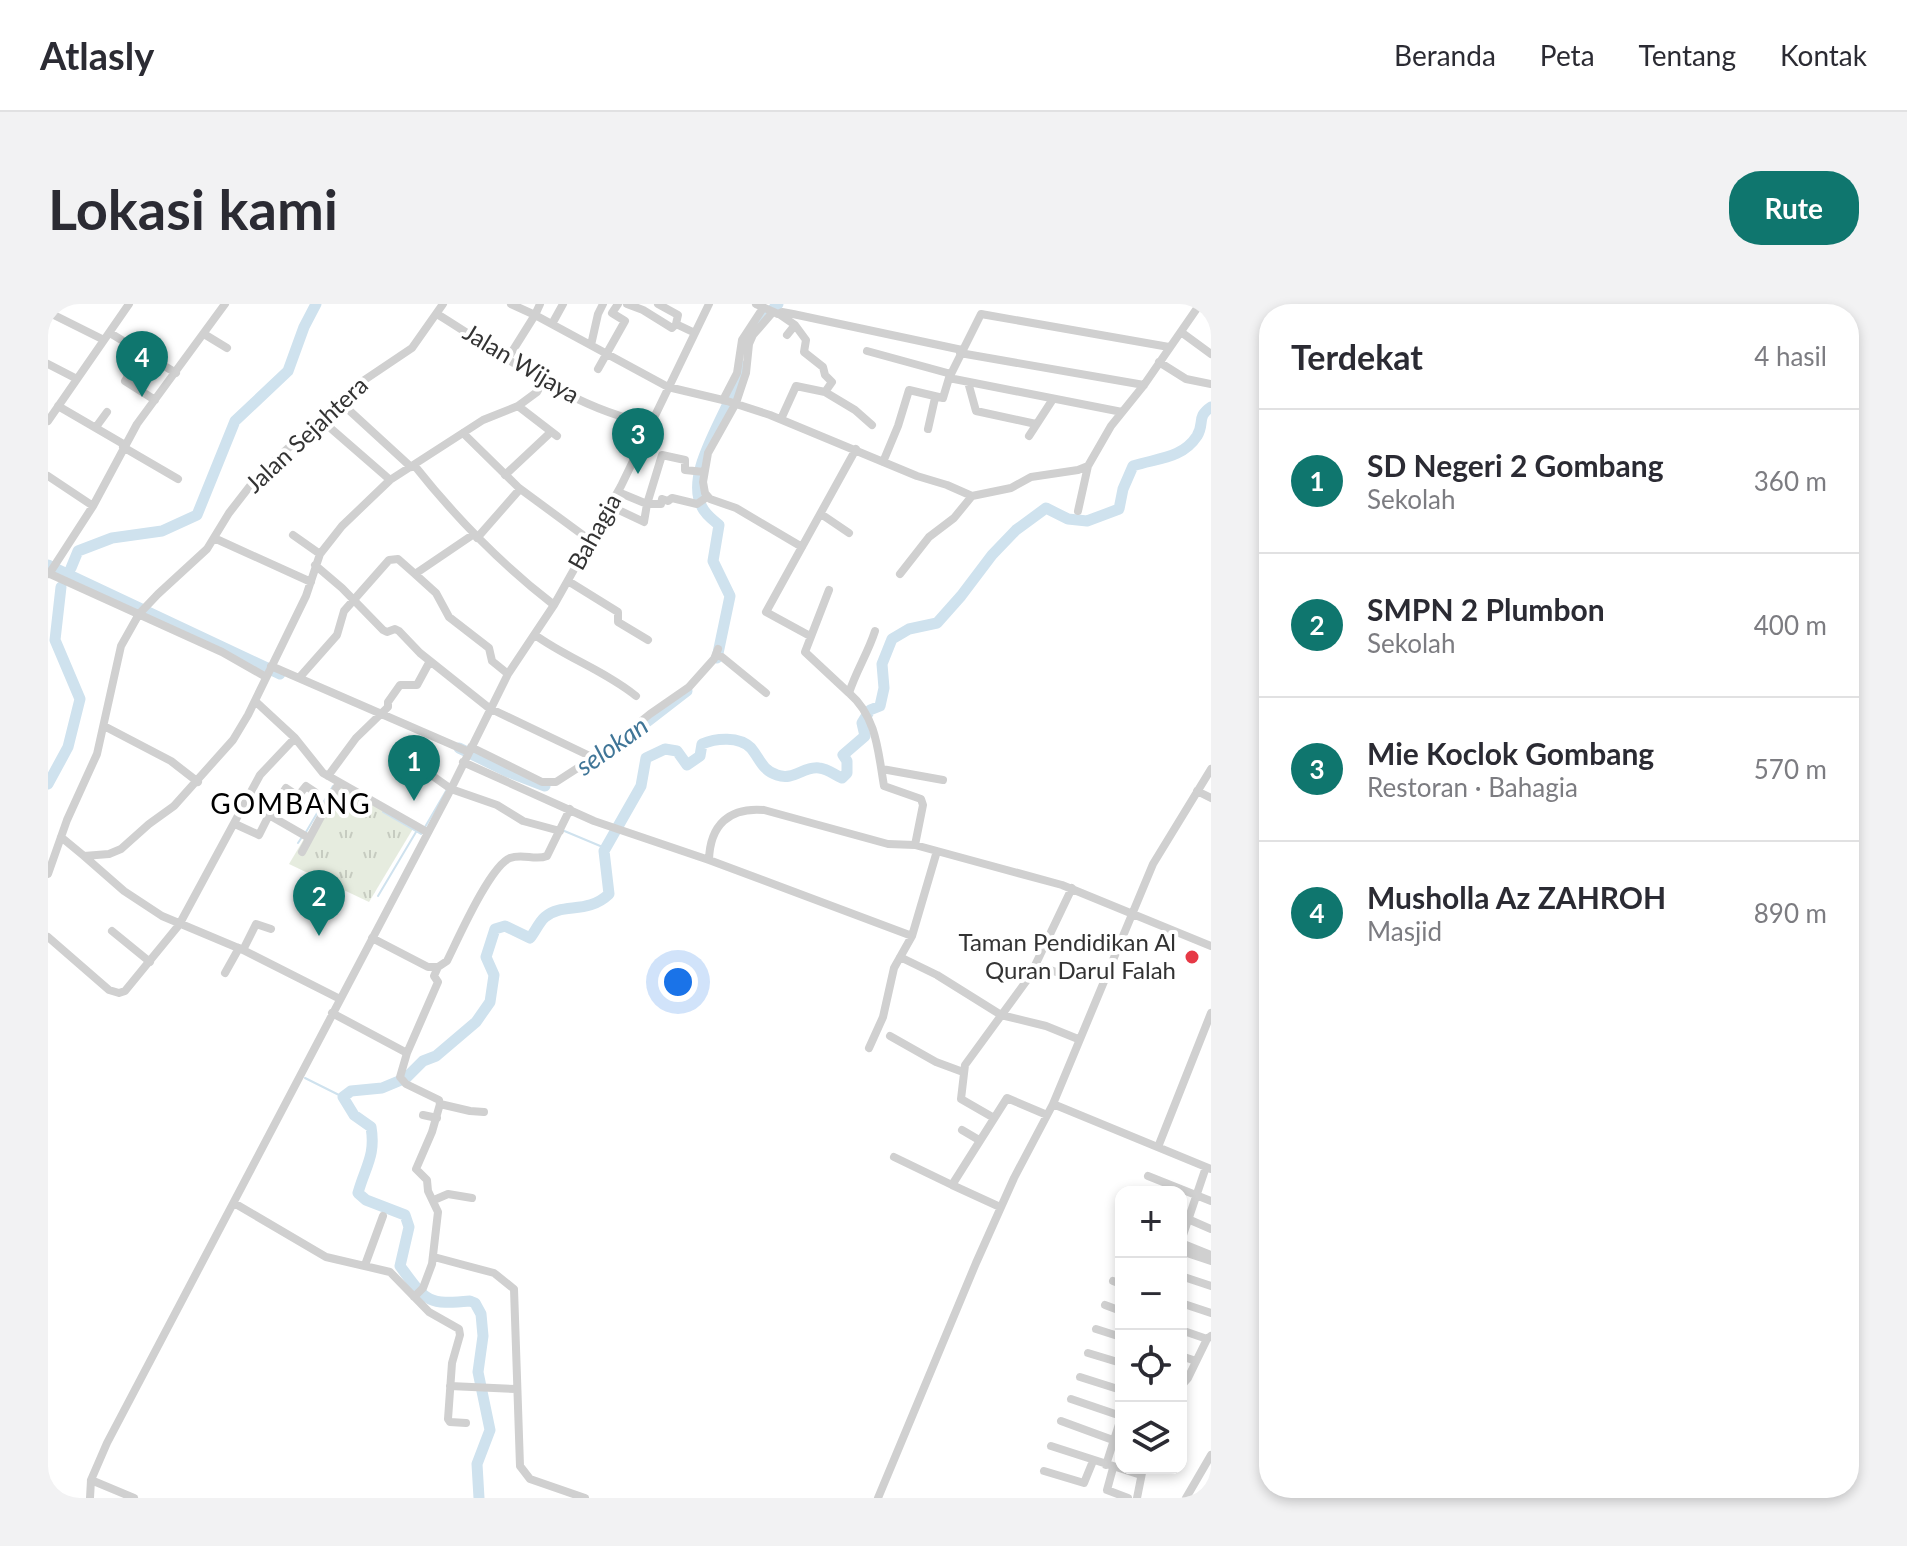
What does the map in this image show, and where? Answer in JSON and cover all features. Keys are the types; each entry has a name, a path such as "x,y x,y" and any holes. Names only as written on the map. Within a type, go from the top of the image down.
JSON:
{"street":[{"path":"48,421 129,304"},
{"path":"210,304 223,308 124,446 93,506 52,572 82,588 142,611 222,652 299,678 468,754 547,784 564,778 594,758 689,687 718,654 766,693"},
{"name":"Jalan Sejahtera","path":"48,874 93,764 121,646 142,611 200,557 257,477 354,387 412,348 443,304"},
{"path":"511,304 668,387 730,402 781,419 972,496 1011,488 1031,477 1088,466"},
{"path":"508,358 540,304"},
{"path":"552,324 563,304"},
{"path":"591,345 603,304"},
{"path":"598,369 625,321 612,313 618,304"},
{"path":"627,304 672,328 678,315 658,304"},
{"name":"Bahagia","path":"91,1480 114,1429 372,938 424,831 468,754 508,674 554,605 618,492 709,304"},
{"path":"1078,511 1088,466 1122,412 1200,304"},
{"path":"771,310 795,325 806,340 804,352 823,367 825,375 832,381 825,392"},
{"path":"771,310 961,352 1144,385"},
{"path":"706,497 701,472 730,402 746,373 749,344 771,310"},
{"path":"48,312 107,336 176,373"},
{"name":"Jalan Wijaya","path":"437,314 596,408 652,424"},
{"path":"883,462 909,390 943,398 950,376 981,314 1169,347"},
{"path":"676,324 695,333"},
{"path":"787,335 795,325"},
{"path":"1181,332 1211,354"},
{"path":"204,334 227,348"},
{"path":"867,351 968,382 1122,412"},
{"path":"142,353 125,381 155,400"},
{"path":"1159,362 1186,379 1211,384"},
{"path":"48,364 77,379"},
{"path":"84,856 109,854 121,849 174,806 233,740 255,701 311,582 320,554 367,501 411,465 483,420 518,406 537,392 544,380"},
{"path":"968,382 976,411 1036,424"},
{"path":"781,419 796,386 825,392 855,410 872,425"},
{"path":"928,429 935,398"},
{"path":"1029,436 1053,399"},
{"path":"339,401 411,465 475,536 519,578 554,605"},
{"path":"58,406 178,479"},
{"path":"505,475 554,434 518,406"},
{"path":"96,427 107,412"},
{"path":"320,419 389,479"},
{"path":"463,433 520,489 591,541"},
{"path":"810,636 766,612 856,449"},
{"path":"610,506 644,522 662,455 685,460 685,470 701,472"},
{"path":"48,476 93,506"},
{"path":"415,574 475,536 520,489"},
{"path":"618,492 647,504 661,504 662,499 668,501 672,498 697,504 706,497"},
{"path":"900,574 929,537 954,518 972,496"},
{"path":"706,497 736,508 802,547"},
{"path":"821,514 849,533"},
{"path":"293,535 320,554"},
{"path":"214,538 311,582"},
{"path":"299,678 337,635 344,611 353,599 391,559 398,559 436,593 449,617 481,640 490,650 492,661 508,674"},
{"path":"315,565 384,631 397,630 489,708 594,758"},
{"path":"568,581 618,612 618,622 648,640"},
{"path":"829,590 806,653 867,714 886,788 921,799 923,805 915,845"},
{"path":"849,693 875,631"},
{"path":"535,635 585,666 619,682 636,696"},
{"path":"328,776 356,738 380,716 400,685 417,685 430,661"},
{"path":"255,701 295,738 312,763 338,785 424,831"},
{"path":"104,726 171,761 198,782"},
{"path":"48,937 114,992 125,991 179,925 260,775 295,738"},
{"path":"468,754 570,809 617,829 912,936"},
{"path":"420,767 450,787 497,805 523,821 561,829"},
{"path":"882,769 943,780"},
{"path":"878,1498 1000,1207 1053,1104 1153,864 1211,769"},
{"path":"302,852 305,836 338,785"},
{"path":"235,824 259,835 286,788 298,796 306,786 315,792"},
{"path":"1197,791 1211,798"},
{"path":"484,1112 440,1104 402,1080 407,1053 438,982 434,976 438,967 447,961 473,904 502,862 521,855 547,856 570,809"},
{"path":"709,860 710,839 721,824 738,813 756,809 772,811 888,844 915,845 1072,888 1211,946"},
{"path":"269,815 305,836"},
{"path":"61,837 124,891 179,925 241,949 340,999"},
{"path":"869,1048 883,1017 894,968 912,936 937,851"},
{"path":"994,1118 961,1099 963,1072 968,1060 1036,965 1072,888"},
{"path":"225,973 256,924 271,929"},
{"path":"112,931 150,962"},
{"path":"372,938 428,967 438,967"},
{"path":"900,957 937,975 1001,1015 1046,1026 1078,1039"},
{"path":"1036,965 1059,973"},
{"path":"332,1013 407,1053"},
{"path":"1158,1147 1211,1013"},
{"path":"890,1036 936,1062 963,1072"},
{"path":"952,1185 1005,1099 1010,1097 1047,1115"},
{"path":"419,1293 434,1257 438,1212 428,1191 427,1180 416,1169 440,1104"},
{"path":"1053,1104 1209,1168 1187,1214"},
{"path":"423,1115 437,1118"},
{"path":"962,1130 979,1140"},
{"path":"894,1157 1000,1207"},
{"path":"1148,1176 1211,1201"},
{"path":"434,1200 448,1194 472,1198"},
{"path":"234,1203 326,1257 394,1274 419,1293 429,1312 460,1330 452,1363 448,1421 466,1423"},
{"path":"365,1265 383,1216"},
{"path":"1187,1219 1211,1229"},
{"path":"1187,1245 1211,1255"},
{"path":"1187,1253 1211,1261"},
{"path":"434,1257 494,1273 514,1289 519,1460 523,1472 530,1479 585,1498"},
{"path":"1187,1278 1211,1286"},
{"path":"1105,1305 1115,1309"},
{"path":"1187,1305 1211,1313"},
{"path":"1096,1329 1115,1335"},
{"path":"1187,1331 1210,1337 1187,1376"},
{"path":"1088,1353 1115,1361"},
{"path":"1187,1358 1196,1361"},
{"path":"1080,1377 1115,1388"},
{"path":"450,1386 516,1389"},
{"path":"1071,1399 1115,1415"},
{"path":"1061,1421 1115,1441"},
{"path":"1051,1446 1115,1468"},
{"path":"1115,1451 1107,1490 1128,1498"},
{"path":"1186,1498 1211,1455"},
{"path":"1044,1471 1084,1483 1093,1461"},
{"path":"1137,1498 1142,1474"},
{"path":"90,1498 91,1480 134,1498"}],"green space":[{"path":"338,782 417,822 369,902 289,864"}],"waterway":[{"path":"71,568 78,551 112,538 162,531 197,515 235,421 288,371 316,304"},
{"path":"750,332 778,304"},
{"name":"selokan","path":"717,658 730,596 713,561 719,525 702,507 698,492 699,475 741,366"},
{"path":"479,1498 477,1464 490,1430 478,1372 483,1336 481,1314 475,1303 470,1301 444,1302 428,1298 400,1266 409,1227 405,1215 366,1200 358,1193 371,1154 371,1127 354,1115 343,1097 351,1091 382,1088 406,1078 423,1061 436,1056 476,1022 490,1002 494,975 486,957 495,929 505,926 530,938 543,919 552,913 584,907 609,894 604,851 641,786 646,758 665,749 677,751 687,765 700,756 702,744 720,739 734,740 751,748 765,767 777,775 788,776 819,768 842,778 847,773 847,761 843,755 865,736 862,723 870,710 880,706 884,688 882,664 892,639 909,629 937,623 992,555 1016,530 1046,508 1068,519 1087,521 1119,509 1133,466 1168,457 1191,444 1197,436 1202,417 1211,407"},
{"name":"selokan","path":"48,565 280,674"},
{"path":"48,784 68,747 80,699 55,640 61,587"},
{"name":"selokan","path":"634,732 687,691"},
{"name":"selokan","path":"459,748 545,786"},
{"path":"306,832 333,786"},
{"path":"425,827 446,791"},
{"path":"383,812 422,832"},
{"path":"562,830 605,848"},
{"path":"378,896 416,832"},
{"path":"298,843 302,837"},
{"path":"305,1078 343,1097"}],"place":[{"name":"Musholla Az ZAHROH","path":"142,397"},
{"name":"Mie Koclok Gombang","path":"638,474"},
{"name":"SD Negeri 2 Gombang","path":"414,801"},
{"name":"SMPN 2 Plumbon","path":"319,936"},
{"name":"Taman Pendidikan Al Quran Darul Falah","path":"1192,957"}],"district":[{"name":"GOMBANG","path":"291,804"}]}
